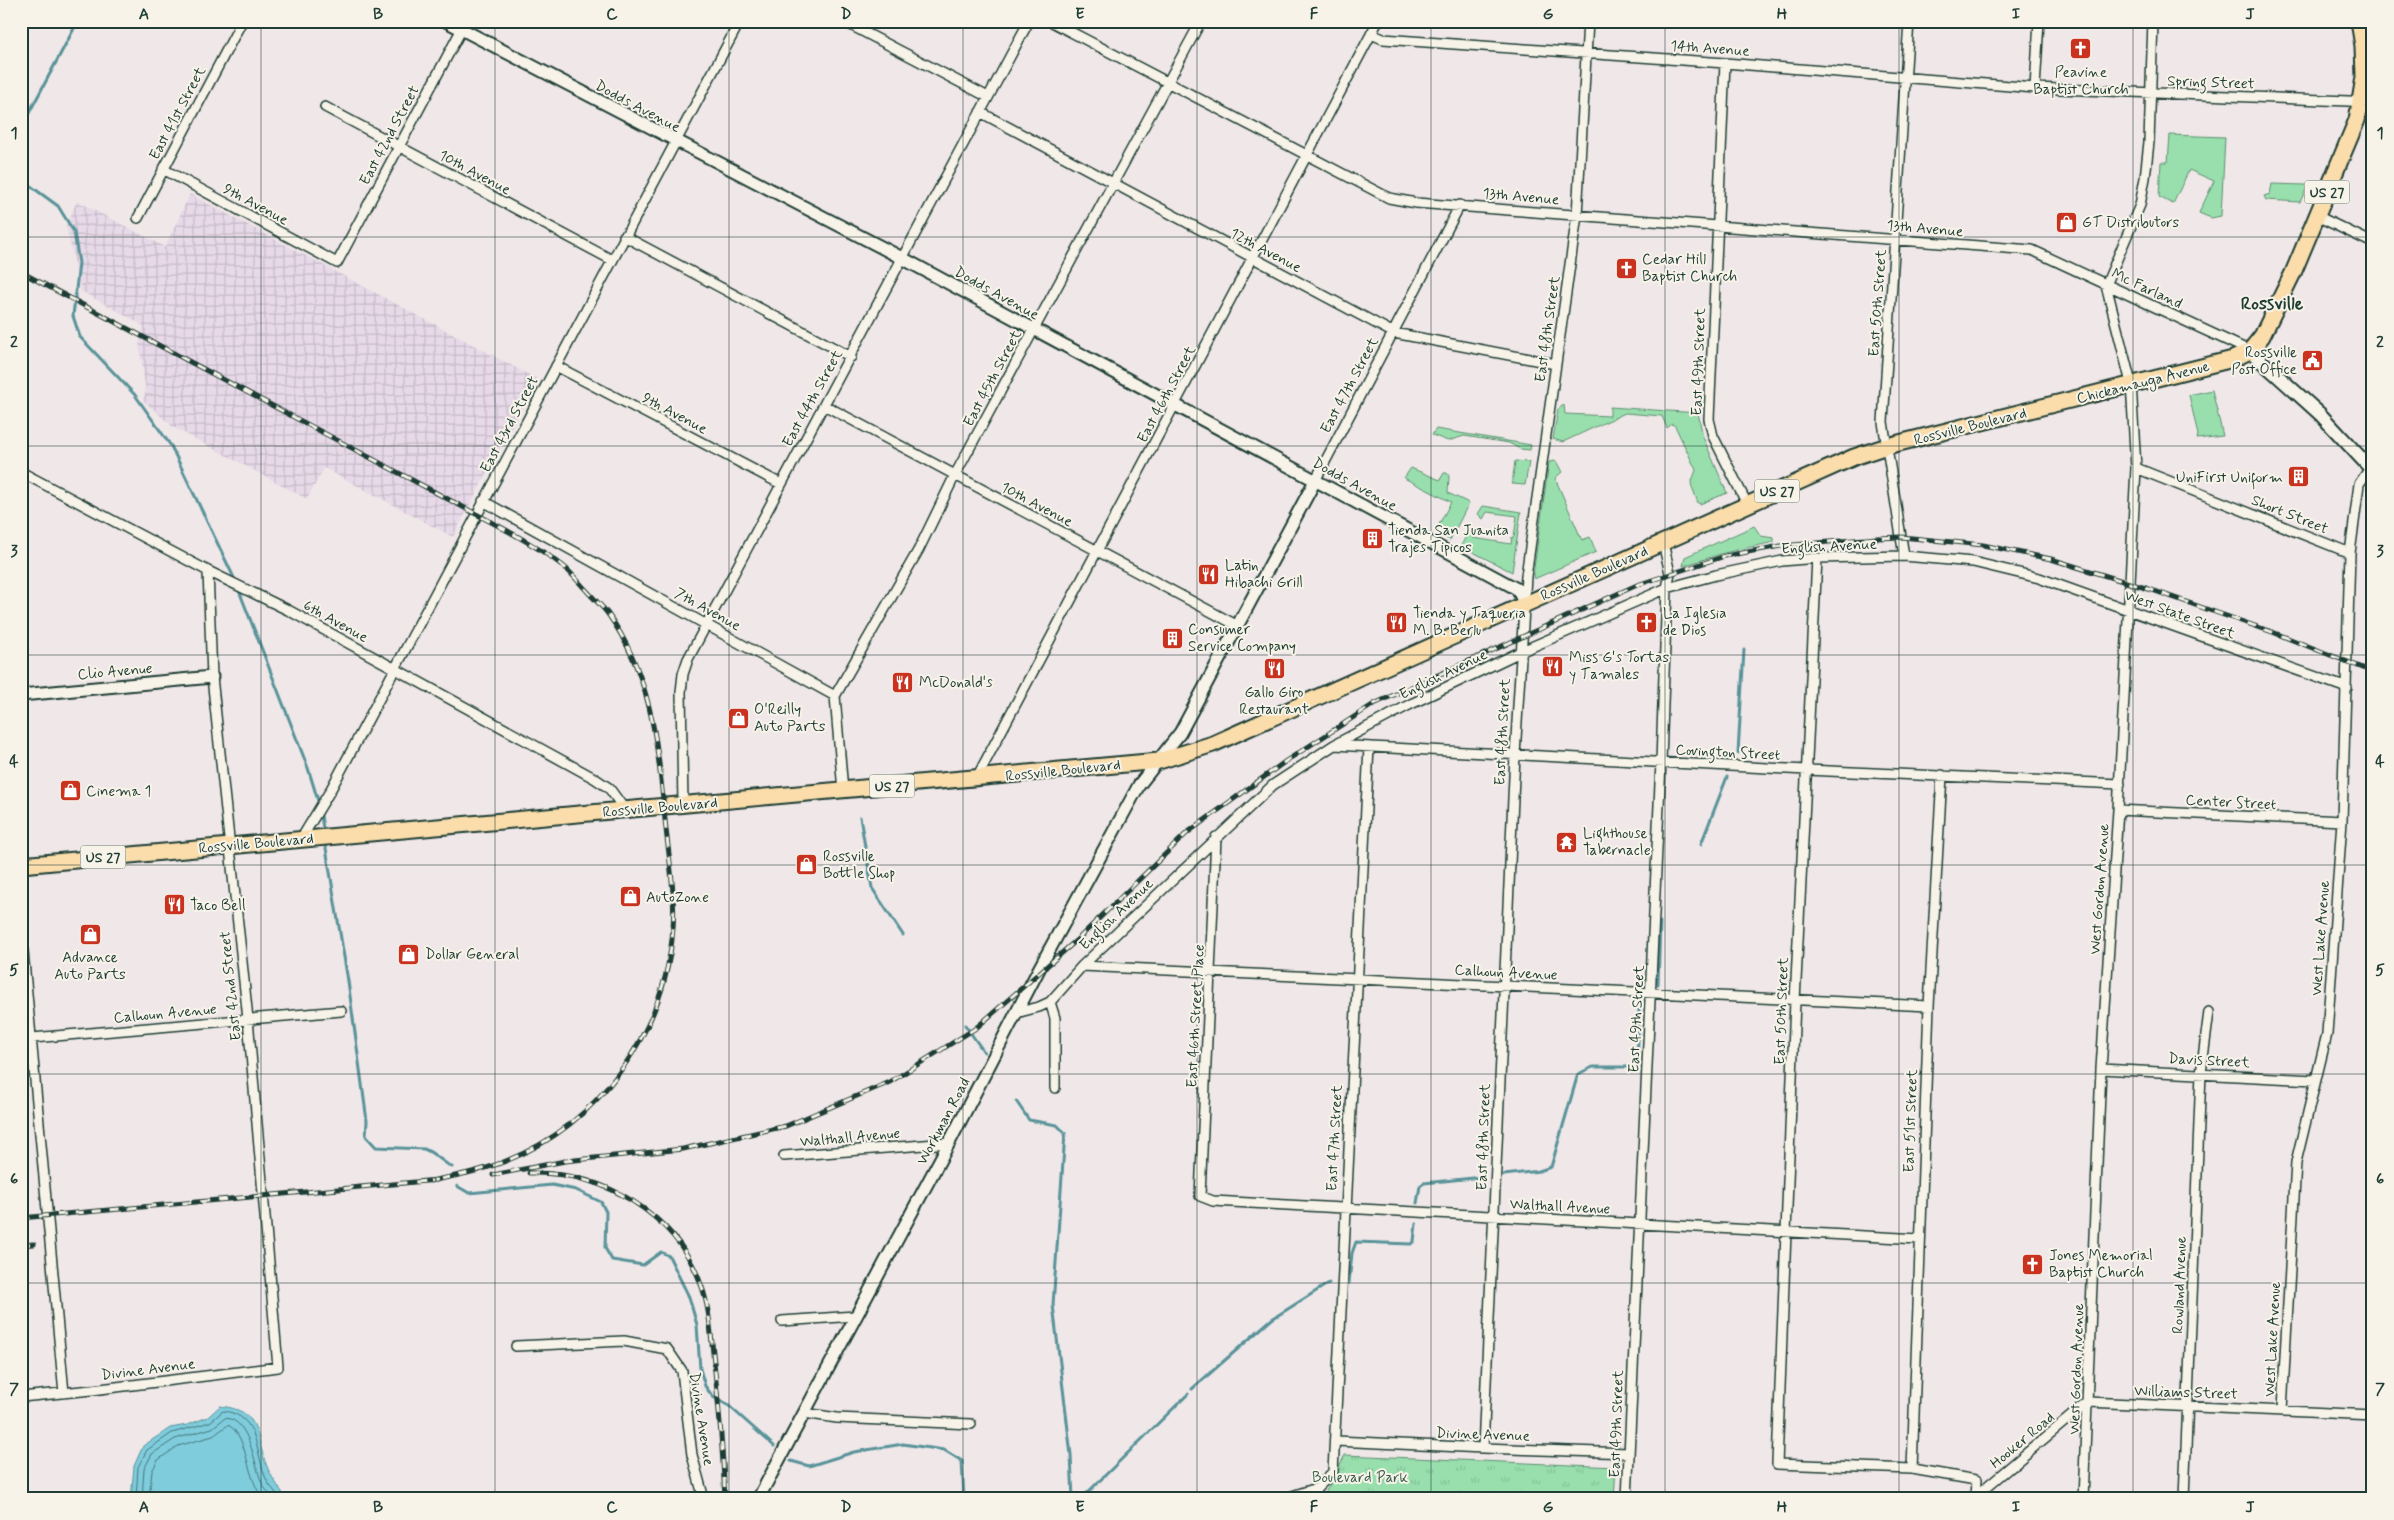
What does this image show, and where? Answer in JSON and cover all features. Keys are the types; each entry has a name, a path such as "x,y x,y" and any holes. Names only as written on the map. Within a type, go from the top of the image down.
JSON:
{"highway":[{"name":"US 27","path":"2250,351 2262,336 2367,102 2363,46 2359,21"},
{"name":"Chickamauga Avenue","path":"2038,408 2233,359 2250,351"},
{"name":"Rossville Boulevard","path":"21,865 1159,761 1213,744 1747,504 1854,458 1887,446 2038,408"}],"main road":[{"path":"2250,351 2312,407 2372,467"}],"street":[{"name":"East 41st Street","path":"138,218 242,21"},
{"name":"Dodds Avenue","path":"446,21 464,26 675,142 902,258 1316,480 1517,589 1525,604"},
{"name":"East 43rd Street","path":"301,839 330,791 740,21"},
{"path":"843,21 988,97"},
{"name":"East 44th Street","path":"683,804 680,714 683,674 688,660 1029,21"},
{"name":"13th Avenue","path":"1050,21 1389,198 1416,203 2032,250"},
{"name":"East 45th Street","path":"835,696 919,548 955,475 1202,21"},
{"name":"East 46th Street","path":"976,779 1254,259 1378,21"},
{"name":"East 48th Street","path":"1483,1448 1520,652 1526,576 1577,215 1588,21"},
{"name":"East 50th Street","path":"1904,556 1883,422 1909,21"},
{"path":"2035,88 2039,21"},
{"path":"2106,285 2140,205 2149,142 2153,21"},
{"name":"East 42nd Street","path":"337,262 464,26"},
{"name":"14th Avenue","path":"1371,34 1384,39 2048,88"},
{"name":"East 49th Street","path":"1726,63 1716,227 1709,420 1713,436 1747,504"},
{"name":"Spring Street","path":"2048,88 2367,102"},
{"name":"10th Avenue","path":"325,108 612,260"},
{"name":"12th Avenue","path":"980,112 1394,333 1556,364"},
{"name":"9th Avenue","path":"163,169 337,262"},
{"name":"East 47th Street","path":"1159,761 1180,733 1238,626 1460,205"},
{"path":"2317,216 2373,243"},
{"path":"624,236 851,356"},
{"name":"Mc Farland","path":"2032,250 2250,351"},
{"name":"West Gordon Avenue","path":"2083,1499 2101,1069 2120,784 2136,468 2131,384 2106,285"},
{"name":"9th Avenue","path":"556,366 781,484"},
{"name":"10th Avenue","path":"824,405 1238,626"},
{"name":"West Lake Avenue","path":"2282,1410 2292,1194 2301,1136 2327,1034 2342,821 2350,553 2359,484 2372,467"},
{"name":"Short Street","path":"2136,468 2350,553"},
{"name":"6th Avenue","path":"21,472 208,571 288,610 594,778 609,788 625,810"},
{"name":"7th Avenue","path":"483,501 835,696"},
{"name":"East 49th Street","path":"1627,1499 1651,992 1667,588 1670,572 1663,543"},
{"name":"English Avenue","path":"1016,1013 1050,1002 1082,966 1273,785 1334,744 1409,705 1520,652 1667,588 1755,566 1817,558 1904,556 1973,562 2003,568"},
{"name":"East 50th Street","path":"1817,558 1795,1001 1777,1464 1912,1469"},
{"name":"West State Street","path":"2003,568 2039,578 2346,688"},
{"name":"East 42nd Street","path":"208,571 212,677 228,846 248,1019 278,1367"},
{"name":"Clio Avenue","path":"21,695 212,677"},
{"path":"835,696 843,791"},
{"name":"Covington Street","path":"1334,744 1807,770 2120,784"},
{"name":"East 47th Street","path":"1283,1499 1317,1488 1333,1472 1336,1441 1356,978 1369,747"},
{"name":"Workman Road","path":"758,1499 1139,785 1159,761"},
{"name":"East 51st Street","path":"1912,1469 1929,1006 1942,775"},
{"name":"Center Street","path":"2118,810 2342,821"},
{"name":"East 46th Street Place","path":"1200,1196 1216,837"},
{"path":"21,929 64,1393"},
{"name":"Calhoun Avenue","path":"1082,966 1929,1006"},
{"path":"1050,1002 1055,1018 1055,1088"},
{"name":"Calhoun Avenue","path":"21,1039 341,1011"},
{"name":"Rowland Avenue","path":"2184,1499 2201,1073 2209,1012"},
{"name":"Davis Street","path":"2101,1069 2315,1080"},
{"name":"Walthall Avenue","path":"784,1156 949,1144"},
{"name":"Walthall Avenue","path":"1200,1196 1213,1201 1346,1209 1919,1239"},
{"path":"782,1321 854,1316"},
{"name":"Divine Avenue","path":"516,1346 624,1341 667,1349 682,1371 692,1455 704,1499"},
{"name":"Divine Avenue","path":"21,1397 278,1367"},
{"name":"Williams Street","path":"2088,1402 2373,1415"},
{"name":"Hooker Road","path":"1974,1498 2088,1402"},
{"path":"804,1413 837,1418 971,1424"},
{"name":"Divine Avenue","path":"1336,1441 1629,1452"},
{"path":"1912,1469 1976,1480 1974,1498"}],"shaded area":[{"path":"190,194 537,379 453,537 324,468 307,499 173,427 143,400 146,392 139,343 144,326 81,291 66,226 77,201 165,247"}],"green space":[{"path":"2170,135 2225,137 2221,216 2211,218 2199,213 2214,181 2189,170 2173,204 2159,197 2161,162 2168,162"},
{"path":"2272,184 2308,185 2300,202 2266,200 2264,196 2270,194"},
{"path":"2212,390 2223,436 2197,439 2198,435 2189,395"},
{"path":"1564,405 1565,414 1610,416 1610,407 1698,413 1703,437 1727,493 1700,504 1698,503 1691,484 1696,470 1675,426 1672,424 1667,428 1662,416 1625,413 1563,442 1553,439 1558,409"},
{"path":"1436,429 1531,445 1530,450 1520,449 1509,443 1464,436 1448,441 1432,435"},
{"path":"1515,461 1529,462 1525,485 1512,484"},
{"path":"1556,461 1562,472 1555,478 1581,538 1582,540 1590,537 1596,552 1534,579 1533,575 1549,462"},
{"path":"1411,468 1440,480 1444,473 1447,473 1449,476 1448,493 1469,503 1450,540 1435,532 1451,502 1404,478"},
{"path":"1483,506 1521,512 1512,572 1461,546 1469,530 1472,529 1474,531 1473,538 1511,544 1517,516 1487,512 1483,519 1478,514"},
{"path":"1754,526 1761,536 1774,538 1774,542 1724,553 1683,566 1685,557"},
{"name":"Boulevard Park","path":"1345,1455 1616,1467 1614,1499 1322,1499"}],"water":[{"path":"220,1406 233,1408 250,1418 268,1469 286,1499 131,1499 134,1466 143,1446 170,1428 187,1425 208,1417"}],"waterway":[{"path":"21,128 78,21"},
{"path":"21,179 58,206 74,232 79,263 73,316 80,337 135,395 171,446 236,582"},
{"path":"238,588 308,768 319,804"},
{"path":"1738,753 1744,650"},
{"path":"1701,844 1727,777"},
{"path":"320,810 324,834"},
{"path":"860,817 872,888 903,935"},
{"path":"325,842 348,981 367,1121 366,1136 376,1147 424,1149 452,1167"},
{"path":"1658,984 1660,922"},
{"path":"1504,1175 1539,1171 1551,1167 1578,1074 1593,1067 1637,1067 1639,1008"},
{"path":"965,1025 984,1052"},
{"path":"1016,1101 1029,1120 1057,1125 1065,1133 1053,1305 1071,1455 1073,1499"},
{"path":"1417,1203 1420,1186 1424,1183 1483,1177"},
{"path":"457,1186 469,1193 552,1185 576,1190 601,1202 606,1212 605,1248 612,1260 643,1265 661,1252 669,1256 689,1297 697,1325 700,1369 705,1386 713,1397 729,1406 774,1446"},
{"path":"1349,1283 1352,1253 1356,1242 1411,1244 1414,1241 1416,1224"},
{"path":"1192,1389 1272,1319 1329,1283"},
{"path":"1081,1499 1188,1394"},
{"path":"791,1461 809,1466 854,1452 903,1444 944,1450 962,1461 964,1499"}],"railway":[{"path":"21,272 521,538 542,551 566,569 606,611 622,636 633,660 642,683 654,732 672,883 673,928 668,965 657,1002 642,1036 622,1068 599,1097 571,1123 540,1144 497,1165 430,1181"},
{"path":"493,1175 565,1161 683,1149 786,1126 890,1082 976,1028 1079,938 1187,833 1286,761 1374,704 1637,585 1725,556 1781,546 1877,538 1902,537 1983,545 2051,559 2152,590 2275,633 2373,672"},
{"path":"529,1173 557,1174 584,1180 610,1189 634,1202 656,1218 675,1238 690,1261 702,1287 709,1314 725,1499"},
{"path":"21,1218 437,1180"},
{"path":"21,1245 34,1244"}],"place":[{"name":"Peavine Baptist Church","path":"2081,49"},
{"name":"GT Distributors","path":"2066,222"},
{"name":"Cedar Hill Baptist Church","path":"1626,268"},
{"name":"Rossville Post Office","path":"2313,361"},
{"name":"UniFirst Uniform","path":"2299,477"},
{"name":"Tienda San Juanita Trajes Tipicos","path":"1372,539"},
{"name":"Latin Hibachi Grill","path":"1209,574"},
{"name":"Tienda y Taqueria M. B. Berlu","path":"1397,622"},
{"name":"La Iglesia de Dios","path":"1647,622"},
{"name":"Consumer Service Company","path":"1172,638"},
{"name":"Miss G's Tortas y Tamales","path":"1553,666"},
{"name":"Gallo Giro Restaurant","path":"1274,669"},
{"name":"McDonald's","path":"903,682"},
{"name":"O'Reilly Auto Parts","path":"738,718"},
{"name":"Cinema 1","path":"70,791"},
{"name":"Lighthouse Tabernacle","path":"1567,842"},
{"name":"Rossville Bottle Shop","path":"807,865"},
{"name":"AutoZone","path":"630,897"},
{"name":"Taco Bell","path":"174,905"},
{"name":"Advance Auto Parts","path":"90,934"},
{"name":"Dollar General","path":"409,954"},
{"name":"Jones Memorial Baptist Church","path":"2033,1264"}],"district":[{"name":"Rossville","path":"2272,303"}]}
